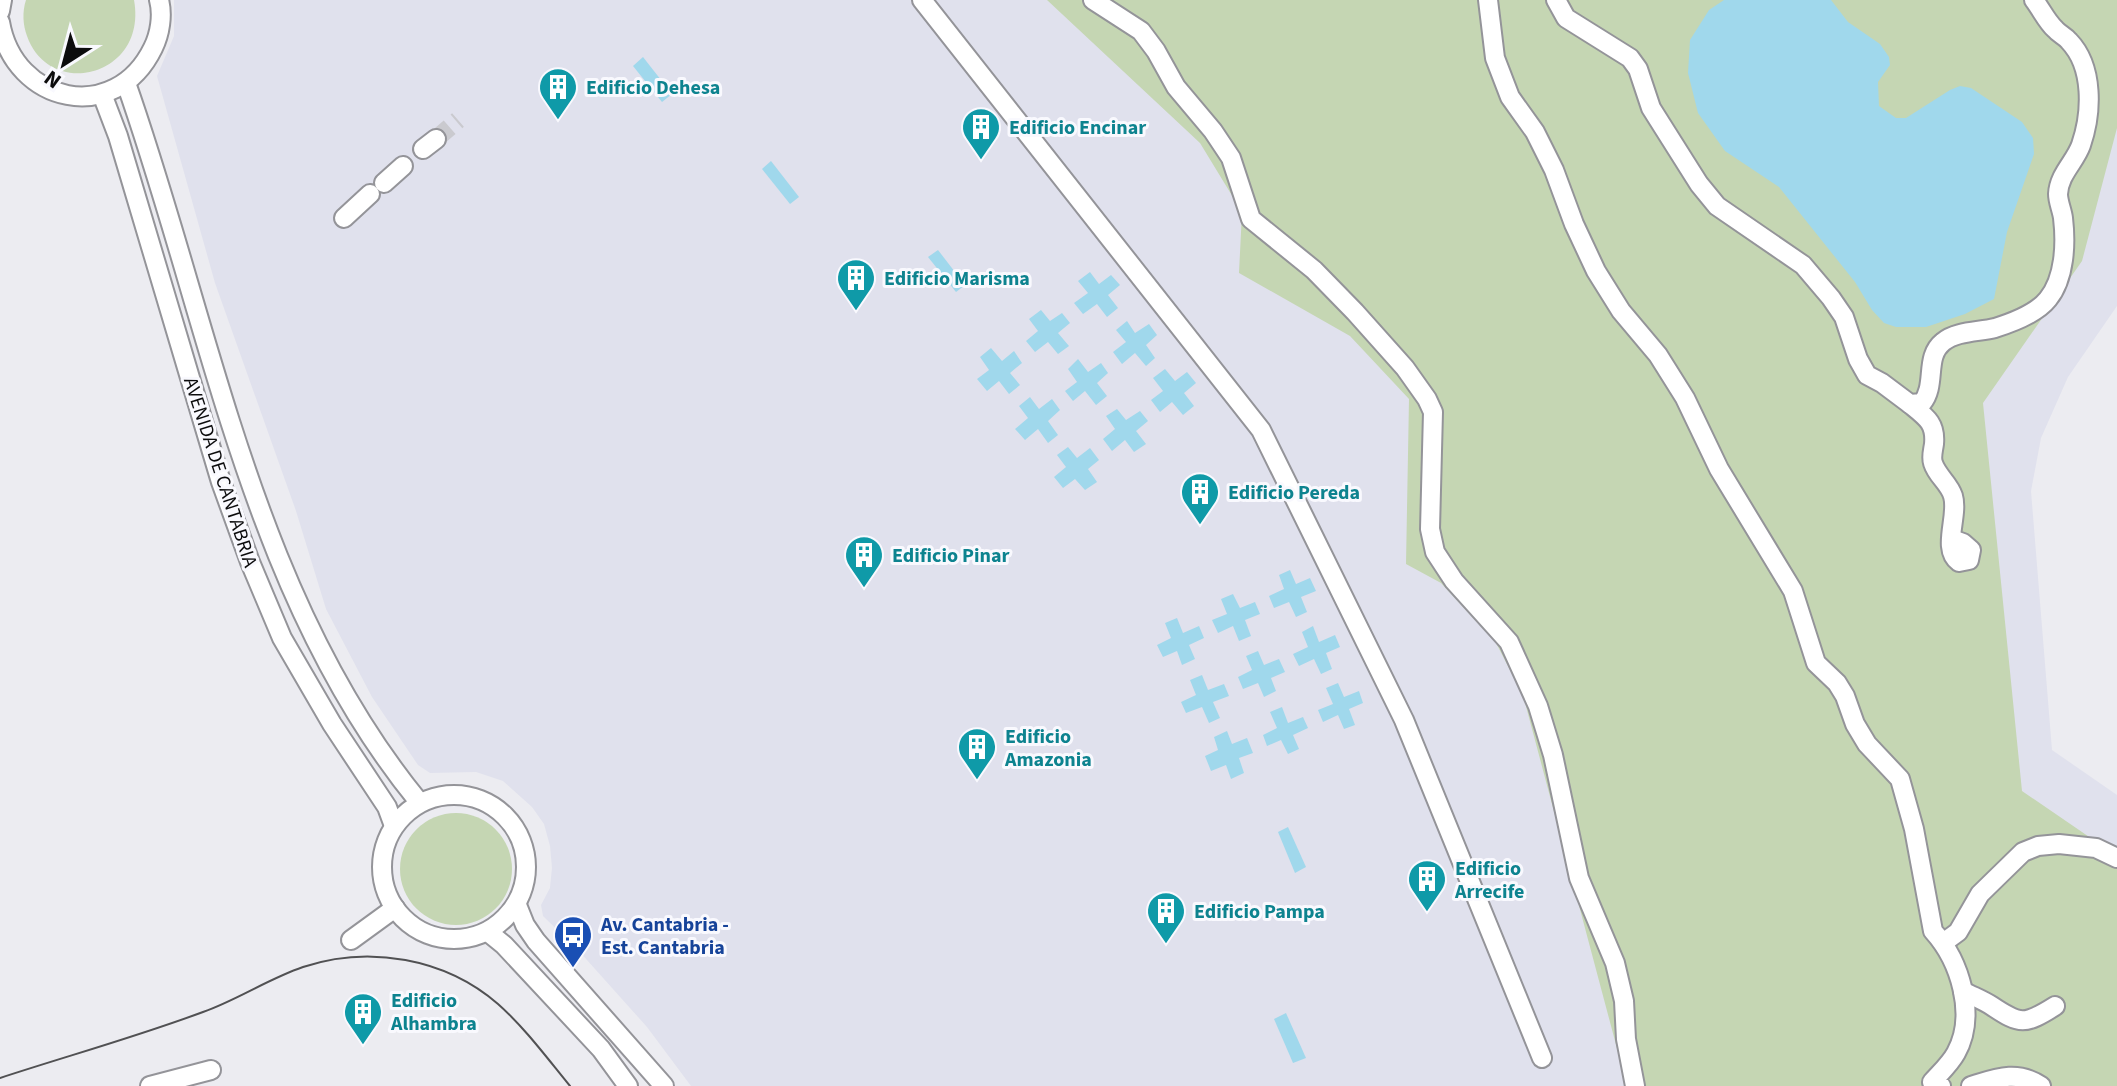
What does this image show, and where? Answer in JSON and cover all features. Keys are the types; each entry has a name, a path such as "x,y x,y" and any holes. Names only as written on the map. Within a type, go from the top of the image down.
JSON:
{"street":[{"path":"0,11 2,0"},
{"path":"0,22 3,42 17,67 39,86 72,96 102,94 126,83 145,65 158,38 159,0"},
{"path":"922,0 1261,430 1404,720 1542,1058"},
{"path":"1093,0 1141,31 1156,51 1176,87 1231,158 1251,219 1314,270 1405,368 1427,399 1433,412 1430,529 1435,552 1454,581 1509,642 1538,706 1553,755 1579,878 1615,963 1624,1001 1635,1086"},
{"path":"1488,0 1495,58 1510,97 1535,132 1554,170 1596,271 1621,311 1658,355 1685,398 1719,469 1793,591 1816,663 1841,690 1867,744 1900,779 1914,829 1933,931 1957,968 1963,991 1964,1030 1956,1054 1933,1085"},
{"path":"1556,0 1566,18 1630,58 1638,69 1651,108 1699,184 1717,206 1783,250 1817,281 1844,317 1858,359 1867,375 1926,417 1935,431 1932,459 1937,473 1953,496 1952,539"},
{"path":"1926,417 1936,348 1945,339 1996,327 2032,312 2047,301 2061,272 2065,240 2058,195 2067,168 2079,150 2086,131 2088,83 2081,60 2070,41 2053,28 2034,0"},
{"name":"AVENIDA DE CANTABRIA","path":"126,83 245,469 273,547 306,623 349,704 419,802"},
{"name":"AVENIDA DE CANTABRIA","path":"102,94 118,136 221,482 250,562 282,638 332,724 387,807 394,826"},
{"path":"1225,149 1230,128"},
{"path":"344,218 403,166"},
{"path":"1910,404 1922,403 1929,394"},
{"path":"455,794 488,802 515,826 527,860 524,889 517,905 488,932 461,939 436,937 417,929 395,908 385,889 382,861 385,843 394,826 419,802 455,794"},
{"path":"1943,943 1958,932 1980,894 2023,852 2038,846 2059,844 2096,848 2117,858"},
{"path":"517,905 536,941 664,1086"},
{"path":"351,940 395,908"},
{"path":"488,932 504,945 601,1049 628,1086"},
{"path":"1963,991 2003,1016 2018,1021 2032,1019 2055,1006"},
{"path":"150,1086 211,1070"},
{"path":"1971,1086 2002,1076 2019,1075 2041,1086"}],"shaded area":[{"path":"174,0 2117,0 2117,306 2068,377 2041,438 2031,491 2052,750 2117,795 2117,1086 691,1086 647,1027 543,916 541,905 550,888 552,868 550,846 544,824 532,807 503,781 476,772 430,773 418,765 372,697 326,609 296,511 215,283 157,76 174,36"}],"green space":[{"path":"26,0 134,0 134,26 126,47 112,62 94,71 75,73 55,68 39,56 27,36"},
{"path":"1047,0 2117,0 2117,128 2082,261 1983,403 2022,791 2117,856 2117,1086 1627,1086 1523,695 1496,643 1441,583 1406,564 1409,399 1350,336 1239,273 1242,212 1200,143"},
{"path":"456,813 478,817 496,829 508,847 512,869 508,891 496,909 478,921 456,925 434,921 416,909 404,891 400,869 404,847 416,829 434,817"}],"water":[{"path":"1724,0 1831,0 1848,22 1880,44 1889,57 1890,65 1878,82 1879,106 1896,118 1906,118 1960,86 1971,88 2022,122 2033,138 2034,154 2007,232 1994,299 1965,314 1926,327 1896,327 1884,323 1779,187 1725,151 1698,113 1688,73 1690,40 1709,10"},
{"path":"643,57 672,94 662,102 633,66"},
{"path":"771,161 799,197 790,204 762,169"},
{"path":"938,250 965,285 956,292 928,257"},
{"path":"1090,272 1099,284 1111,275 1120,285 1108,295 1118,308 1107,317 1097,304 1083,314 1074,303 1088,293 1078,281"},
{"path":"1041,310 1050,321 1062,313 1070,323 1058,333 1069,346 1058,354 1048,342 1035,352 1026,341 1038,331 1029,319"},
{"path":"1127,321 1135,333 1149,324 1157,335 1146,345 1155,358 1146,366 1135,353 1122,364 1113,352 1126,342 1116,330"},
{"path":"991,348 1002,361 1014,351 1022,363 1010,373 1020,385 1009,394 999,381 987,391 977,379 989,370 980,357"},
{"path":"1078,359 1088,372 1101,363 1108,373 1097,383 1107,396 1096,405 1085,391 1073,401 1065,391 1077,382 1068,369"},
{"path":"1165,369 1175,381 1187,372 1196,383 1184,393 1194,406 1183,415 1172,402 1160,412 1151,400 1163,391 1153,378"},
{"path":"1030,397 1039,409 1052,399 1060,410 1048,421 1058,435 1048,443 1038,429 1025,440 1015,429 1028,418 1019,406"},
{"path":"1117,409 1126,420 1140,411 1148,421 1136,431 1146,444 1134,452 1125,440 1112,451 1103,439 1115,429 1106,416"},
{"path":"1068,447 1077,458 1090,448 1099,460 1088,469 1097,482 1085,490 1075,479 1063,488 1054,477 1066,467 1057,455"},
{"path":"1290,570 1296,584 1310,578 1316,591 1301,597 1307,612 1296,617 1289,602 1274,608 1269,596 1284,589 1279,575"},
{"path":"1233,594 1240,608 1255,602 1260,614 1245,620 1251,636 1239,641 1233,626 1218,633 1212,620 1227,614 1221,599"},
{"path":"1177,618 1183,633 1199,626 1204,638 1189,645 1195,659 1182,665 1177,651 1163,657 1157,645 1171,638 1165,623"},
{"path":"1313,626 1319,642 1335,635 1340,647 1326,653 1332,669 1321,674 1314,659 1299,666 1293,654 1308,647 1302,632"},
{"path":"1258,651 1264,665 1279,659 1285,672 1271,678 1276,691 1264,697 1258,683 1243,689 1238,677 1252,670 1246,656"},
{"path":"1202,675 1208,690 1224,684 1229,696 1213,702 1220,718 1209,723 1202,707 1186,713 1181,702 1196,695 1190,680"},
{"path":"1338,683 1344,697 1359,691 1363,703 1349,709 1355,725 1344,729 1338,715 1323,722 1318,710 1333,704 1326,688"},
{"path":"1282,707 1288,723 1303,717 1308,728 1293,735 1299,749 1288,754 1281,740 1267,746 1263,735 1277,728 1270,712"},
{"path":"1227,731 1232,744 1247,738 1253,753 1239,758 1244,773 1231,779 1226,765 1211,771 1205,756 1218,750 1214,737"},
{"path":"1288,827 1306,867 1295,873 1278,832"},
{"path":"1286,1013 1306,1058 1293,1063 1274,1019"}],"tunnel":[{"path":"436,139 458,120"}],"tram line":[{"path":"0,1078 203,1012 303,967 328,960 380,957 430,966 477,988 517,1023 570,1086"}],"place":[{"name":"Edificio Dehesa","path":"558,121"},
{"name":"Edificio Encinar","path":"981,161"},
{"name":"Edificio Marisma","path":"856,312"},
{"name":"Edificio Pereda","path":"1200,526"},
{"name":"Edificio Pinar","path":"864,589"},
{"name":"Edificio Amazonia","path":"977,781"},
{"name":"Edificio Arrecife","path":"1427,913"},
{"name":"Edificio Pampa","path":"1166,945"},
{"name":"Av. Cantabria - Est. Cantabria","path":"573,969"},
{"name":"Edificio Alhambra","path":"363,1046"}]}
